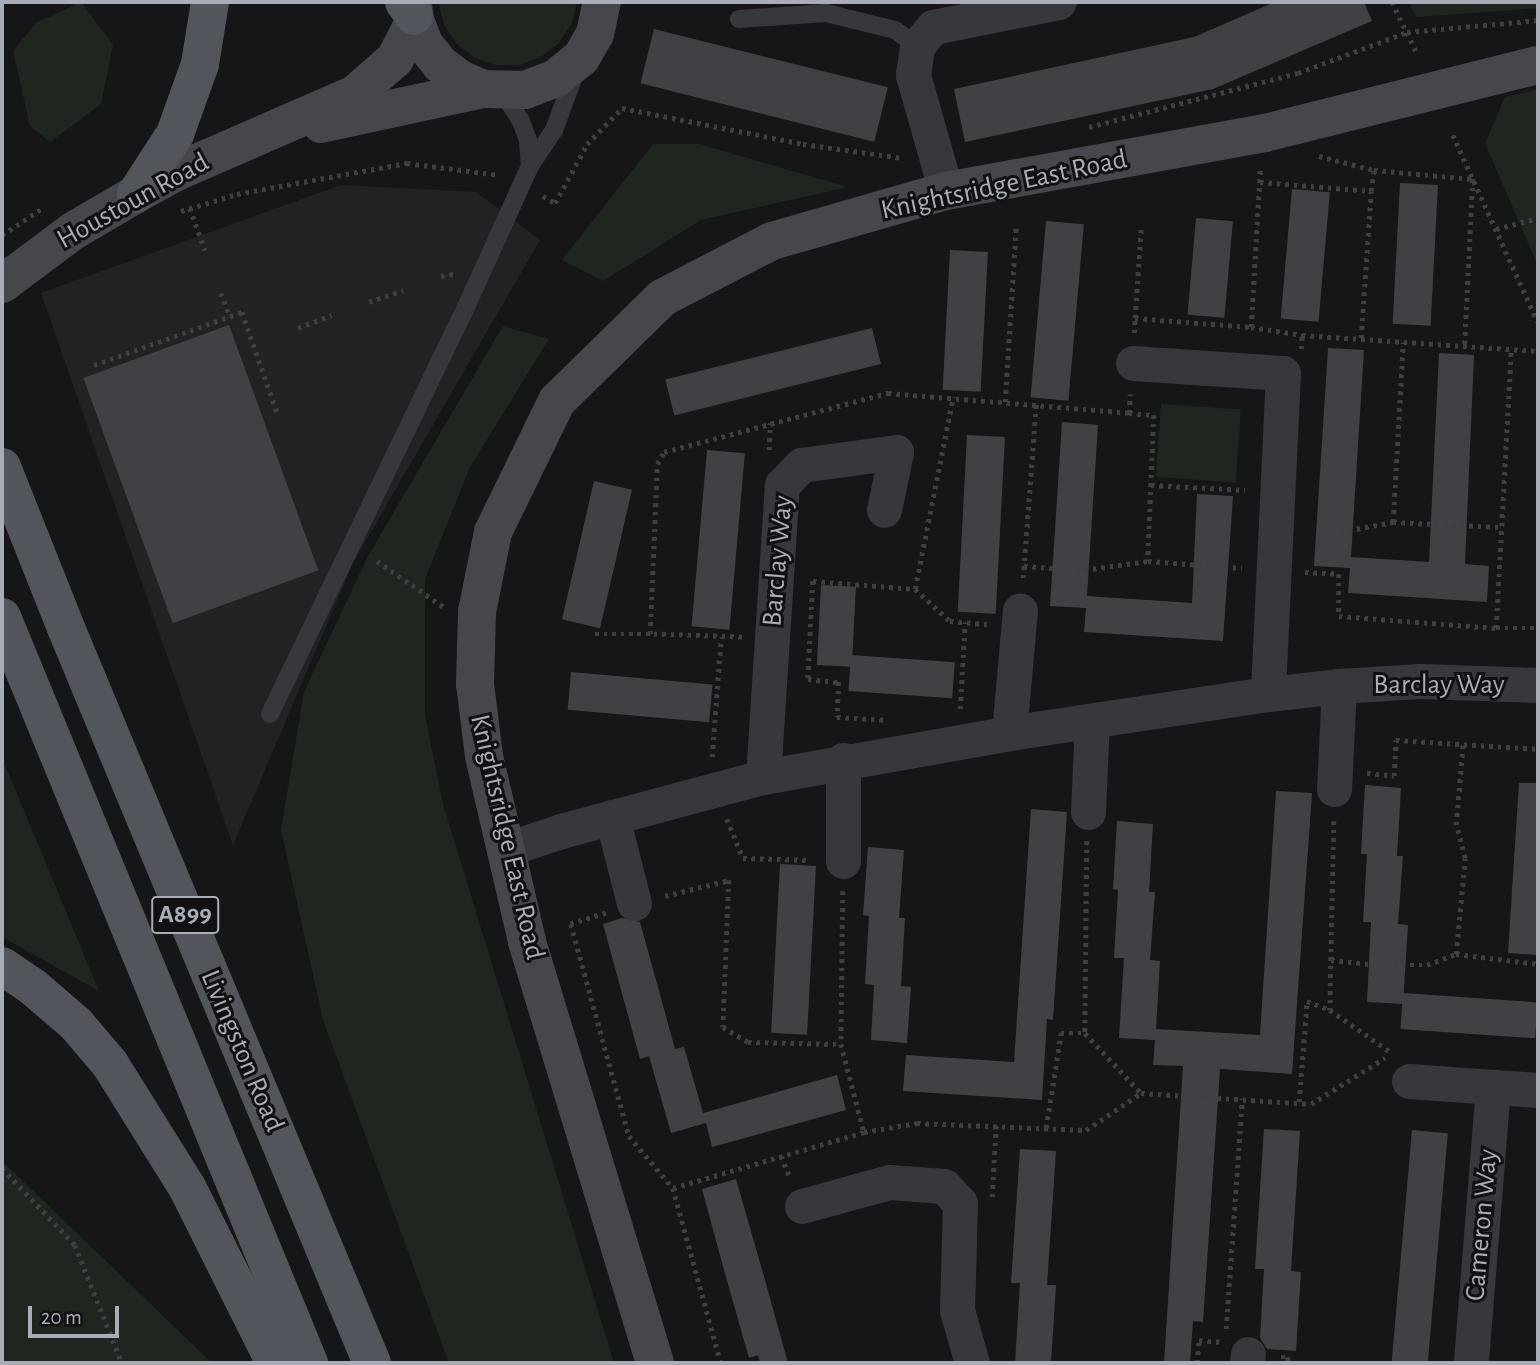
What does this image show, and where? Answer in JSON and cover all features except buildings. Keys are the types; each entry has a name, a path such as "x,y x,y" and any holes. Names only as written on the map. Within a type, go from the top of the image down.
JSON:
{"main road":[{"path":"135,194 176,134 200,64 210,2"},
{"name":"Livingston Road","path":"2,467 66,628 372,1363"},
{"name":"Livingston Road","path":"2,617 309,1363"},
{"path":"2,966 33,987 76,1024 110,1064 187,1187 275,1363"}],"street":[{"path":"592,31 615,2"},
{"path":"946,191 914,75 917,46 933,27 1059,2"},
{"name":"Houstoun Road","path":"2,284 74,231 135,194 176,172 355,94 395,59 411,10"},
{"path":"411,10 424,44 440,64 460,79 488,89"},
{"name":"Houstoun Road","path":"273,132 354,118 488,89 525,90 555,79 592,31"},
{"name":"Knightsridge East Road","path":"654,1363 527,940 504,850 479,722 475,684 477,612 494,532 556,401 662,298 772,241 946,191 1265,133 1538,65"},
{"path":"1133,363 1283,373 1268,694"},
{"name":"Barclay Way","path":"763,777 782,485 801,464 896,452 884,510"},
{"path":"1009,733 1020,618"},
{"name":"Barclay Way","path":"504,850 612,817 763,777 958,741 1268,694 1339,686 1420,681 1538,685"},
{"name":"Barclay Way","path":"1334,789 1339,686"},
{"path":"1088,812 1091,722"},
{"path":"843,861 844,760"},
{"path":"612,817 635,903"},
{"path":"1403,1063 1493,1087 1538,1090"},
{"name":"Cameron Way","path":"1471,1363 1493,1087"},
{"path":"802,1206 889,1181 944,1186 960,1203 957,1310 972,1363"}],"lane":[{"path":"739,19 826,13 895,30 917,46"},
{"path":"270,714 461,318 530,166 554,130 592,31"},
{"path":"488,89 509,102 521,121 528,140 530,166"}],"path":[{"path":"1392,2 1416,51"},
{"path":"1407,32 1538,20"},
{"path":"1453,135 1538,322"},
{"path":"1310,153 1374,170 1473,179"},
{"path":"178,213 237,194 407,163 499,175"},
{"path":"1251,327 1259,164"},
{"path":"1361,338 1374,170"},
{"path":"1465,345 1473,179"},
{"path":"1260,183 1371,191"},
{"path":"2,235 32,212 55,202"},
{"path":"190,208 205,250"},
{"path":"1496,229 1538,218"},
{"path":"1005,402 1016,228"},
{"path":"1129,412 1141,228"},
{"path":"441,276 454,274"},
{"path":"369,302 403,290"},
{"path":"221,293 230,317"},
{"path":"94,365 242,313 277,412"},
{"path":"298,328 332,315"},
{"path":"1135,318 1251,327 1302,335 1538,351"},
{"path":"1301,360 1302,335"},
{"path":"253,344 261,341"},
{"path":"1393,523 1403,342"},
{"path":"1496,628 1510,349"},
{"path":"650,634 657,464 664,452 888,393 1154,415 1148,561"},
{"path":"915,589 953,397"},
{"path":"776,578 915,589 950,621 1020,618 1035,404"},
{"path":"1151,485 1278,491"},
{"path":"1340,532 1393,523 1500,527"},
{"path":"377,561 444,607 452,608"},
{"path":"1076,571 1148,561 1339,574 1339,616 1496,628 1538,628"},
{"path":"1024,566 1053,568"},
{"path":"813,581 808,679 839,682 837,717 891,720"},
{"path":"958,741 965,622"},
{"path":"595,634 721,637 711,776 743,858 843,861 841,1044 864,1132"},
{"path":"1330,1010 1334,789 1356,790 1356,772 1394,776 1396,740 1538,749"},
{"path":"1456,954 1465,858 1457,825 1462,743"},
{"path":"1088,812 1085,1033 1141,1093"},
{"path":"720,1363 673,1188 629,1136 571,924 635,903 729,880 723,1027 748,1042 841,1044"},
{"path":"1393,965 1427,965 1456,954 1538,964"},
{"path":"1331,960 1370,964"},
{"path":"673,1188 864,1132 917,1123 1086,1130 1141,1093 1311,1104 1403,1063 1330,1010 1307,1000 1299,1102"},
{"path":"1046,1128 1061,1033 1085,1033"},
{"path":"1197,1363 1199,1340 1225,1342 1242,1099"},
{"path":"2,1168 75,1245 122,1363"},
{"path":"1247,1359 1288,1357 1288,1363"}],"shaded area":[{"path":"81,2 113,45 101,104 50,142 30,126 13,51 36,23"},
{"path":"438,2 577,2 572,23 559,43 541,57 520,65 497,65 475,58 457,44 444,25"},
{"path":"1409,2 1538,2 1538,8 1416,17"},
{"path":"1538,89 1538,266 1485,143 1505,97"},
{"path":"653,144 699,144 848,187 701,220 603,281 562,260"},
{"path":"341,185 476,192 540,240 353,563 233,845 41,293"},
{"path":"503,326 549,339 470,467 425,579 425,716 443,804 614,1363 449,1363 323,1020 281,830 304,692 368,556"},
{"path":"1161,404 1241,410 1236,482 1156,477"},
{"path":"2,765 5,765 99,991 2,937"},
{"path":"2,1161 212,1363 2,1363"}]}
